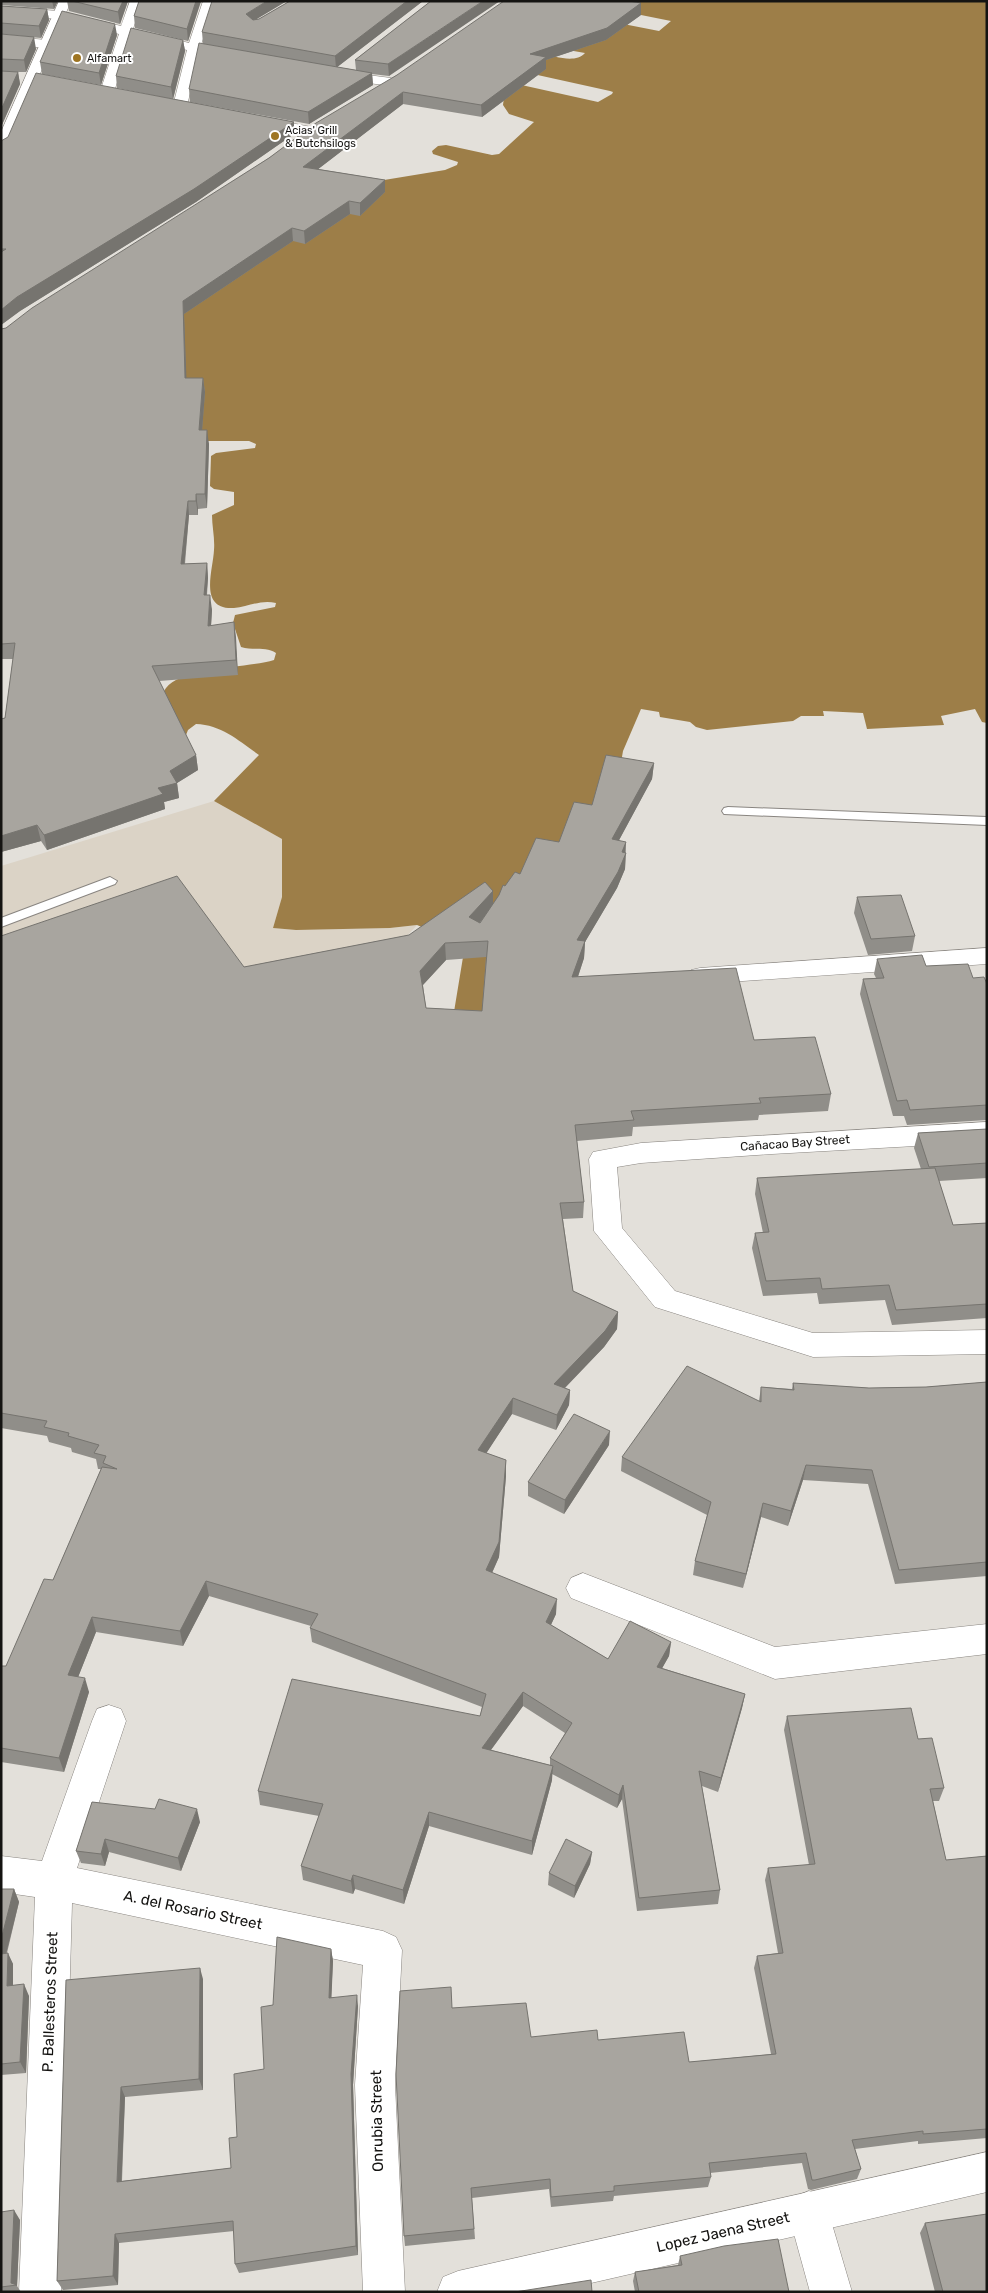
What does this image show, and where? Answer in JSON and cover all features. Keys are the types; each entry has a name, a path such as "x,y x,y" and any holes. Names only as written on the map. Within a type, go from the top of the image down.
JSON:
{"street":[{"path":"1,149 37,79 47,44 65,1"},
{"path":"125,96 102,91 127,32 136,1"},
{"path":"180,106 194,48 209,1"},
{"path":"1,11 58,15 194,48 252,59"},
{"path":"1,40 47,44"},
{"path":"339,75 354,63"},
{"path":"319,71 339,75 395,79 367,96"},
{"path":"17,78 37,79"},
{"path":"246,118 315,128 296,142"},
{"path":"677,977 987,956"},
{"name":"Cañacao Bay Street","path":"987,1132 641,1153 603,1159 608,1231 665,1299 814,1346 987,1342"},
{"path":"583,1588 775,1663 987,1639"},
{"name":"P. Ballesteros Street","path":"40,2292 54,1881 109,1721"},
{"name":"A. del Rosario Street","path":"1,1874 54,1881 383,1950"},
{"name":"Onrubia Street","path":"383,1950 374,2085 384,2292"},
{"name":"Lopez Jaena Street","path":"458,2292 987,2172"},
{"path":"809,2212 831,2292"}],"lane":[{"path":"728,811 987,821"},
{"path":"1,923 110,881"}],"shaded area":[{"path":"640,1 987,1 987,723 982,722 975,709 941,716 944,725 867,729 863,713 823,711 824,716 801,716 793,721 707,730 696,727 690,722 660,717 659,712 641,709 623,751 613,809 467,1080 452,1024 465,945 417,925 390,928 296,930 273,928 282,897 282,839 214,801 259,755 230,735 205,725 196,724 188,730 184,740 159,706 166,688 174,681 200,672 274,660 276,653 268,650 241,647 233,623 235,615 275,607 276,603 260,603 234,608 223,607 216,603 212,596 210,578 214,546 212,515 234,505 234,492 214,489 210,486 211,456 216,453 255,448 256,444 249,441 206,441 180,382 184,313 378,181 445,170 457,165 458,162 433,154 432,151 438,146 446,145 492,155 499,154 534,122 509,114 503,105 504,97 517,84 598,102 612,94 613,92 610,91 533,74 542,54 570,59 581,56 585,53 551,47 608,21 659,31 671,21 626,12 625,10"},
{"path":"214,801 282,839 282,897 273,928 296,930 390,928 417,925 390,955 1,1129 1,866"}],"building":[{"path":"72,1 123,1 118,12"},
{"path":"139,1 196,1 187,29 134,16"},
{"path":"212,1 267,1 246,14 253,20 259,19 290,1 407,1 335,56 202,32"},
{"path":"431,1 483,1 388,64 355,60"},
{"path":"504,1 629,1 641,3 607,28 530,54 546,57 481,105 403,92 303,167 385,180 360,203 349,201 304,231 292,228 183,301 185,378 203,378 199,430 207,430 205,494 196,494 196,501 188,501 181,564 207,563 204,595 210,595 208,626 234,622 236,660 152,666 196,755 170,771 177,783 158,788 163,794 44,835 37,825 1,836 1,719 5,718 15,643 1,644 1,329 6,328 32,308 269,158 316,123 397,75"},
{"path":"1,6 47,9 39,26 1,23"},
{"path":"62,11 115,24 99,73 40,62"},
{"path":"131,28 183,40 171,87 116,76"},
{"path":"1,34 34,37 24,60 1,59"},
{"path":"199,43 372,73 308,112 189,89"},
{"path":"1,71 18,72 1,110"},
{"path":"36,73 294,122 194,189 17,297 1,310 1,252 6,249 1,249 1,141 8,137"},
{"path":"606,755 654,763 612,839 626,842 622,852 626,853 618,872 577,940 585,941 572,977 736,968 754,1040 815,1037 831,1094 759,1098 761,1103 631,1111 634,1120 575,1125 584,1202 560,1203 573,1291 618,1312 605,1331 554,1384 570,1390 557,1415 513,1398 478,1450 506,1460 499,1542 486,1570 557,1599 546,1622 608,1659 630,1621 671,1642 657,1667 745,1694 721,1778 699,1771 720,1890 639,1898 623,1785 619,1795 550,1758 572,1723 523,1692 482,1748 553,1766 532,1841 429,1812 403,1890 353,1875 351,1881 301,1866 323,1804 258,1791 292,1679 480,1716 486,1694 310,1628 318,1614 206,1581 180,1631 92,1617 68,1675 85,1678 59,1758 1,1748 1,1666 6,1666 44,1579 53,1580 102,1467 117,1469 103,1463 106,1456 94,1453 99,1445 68,1436 69,1433 44,1427 47,1421 1,1413 1,936 177,876 244,967 409,935 485,882 493,891 469,917 480,923 499,895 503,885 505,886 515,872 520,874 536,838 559,842 574,802 592,805","holes":["488,941 482,1011 426,1008 420,971 445,943"]},
{"path":"901,895 915,936 871,939 857,897"},
{"path":"922,955 926,966 968,964 973,978 984,977 987,984 987,1105 910,1110 907,1100 897,1101 863,979 884,978 877,959"},
{"path":"987,1129 987,1163 929,1167 918,1133"},
{"path":"935,1168 953,1225 987,1223 987,1304 896,1310 889,1285 822,1289 820,1278 766,1281 755,1233 769,1232 757,1178"},
{"path":"687,1366 761,1402 761,1387 794,1390 793,1383 869,1388 926,1387 987,1382 987,1562 899,1570 872,1470 806,1465 791,1511 763,1503 746,1574 695,1561 711,1502 622,1457"},
{"path":"574,1414 610,1431 565,1500 528,1482"},
{"path":"911,1708 918,1739 932,1738 944,1788 930,1789 946,1860 987,1856 987,2129 923,2134 923,2131 852,2140 861,2169 815,2180 812,2180 806,2153 709,2163 711,2177 614,2186 614,2191 551,2197 550,2179 471,2188 474,2229 404,2236 396,2074 400,1991 451,1987 452,2008 526,2003 531,2037 597,2030 598,2040 684,2032 689,2062 776,2054 757,1956 783,1953 768,1868 815,1864 787,1716"},
{"path":"159,1799 197,1809 178,1858 105,1839 101,1854 76,1851 92,1802 155,1809"},
{"path":"566,1839 592,1852 575,1886 549,1873"},
{"path":"1,1889 14,1889 1,1940"},
{"path":"277,1937 331,1949 329,1998 357,1995 351,2074 356,2246 235,2264 233,2221 115,2234 113,2276 57,2281 66,1980 200,1968 199,2079 121,2087 117,2182 231,2168 229,2138 237,2137 234,2074 264,2069 261,2007 273,2005"},
{"path":"8,1953 7,1986 24,1984 20,2062 1,2064 1,1954"},
{"path":"14,2210 11,2283 17,2285 1,2287 1,2212"},
{"path":"987,2214 987,2292 943,2292 925,2223"},
{"path":"778,2239 789,2292 639,2292 635,2272 682,2265 680,2256 724,2246"},
{"path":"591,2280 592,2292 515,2292"}],"place":[{"name":"Alfamart","path":"77,58"},
{"name":"Acias' Grill & Butchsilogs","path":"275,136"}]}
